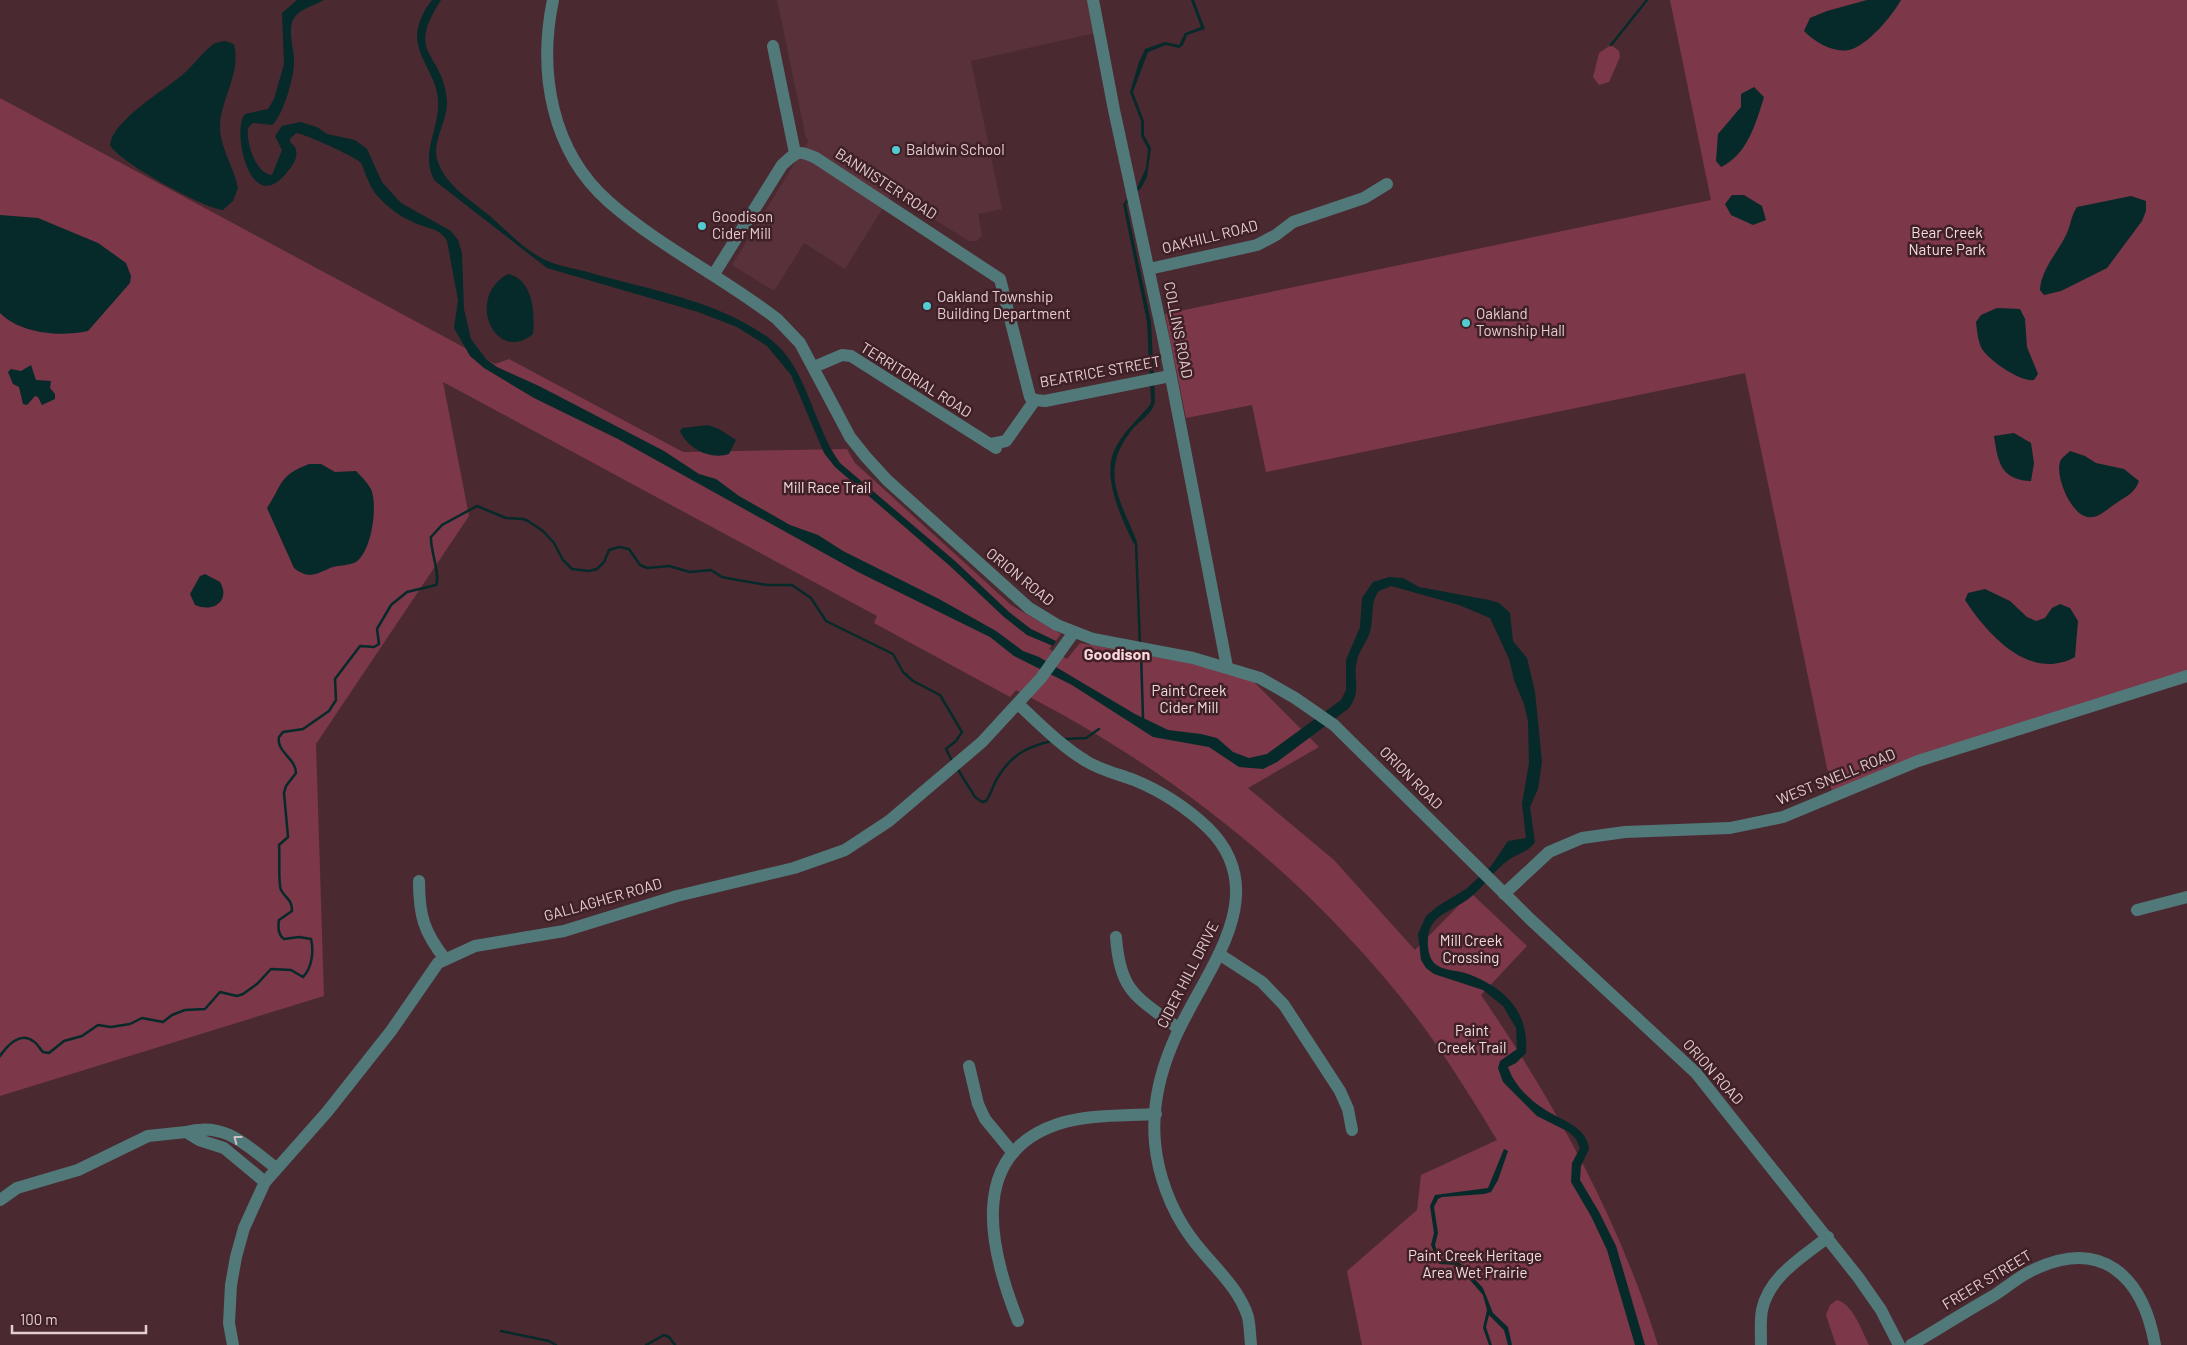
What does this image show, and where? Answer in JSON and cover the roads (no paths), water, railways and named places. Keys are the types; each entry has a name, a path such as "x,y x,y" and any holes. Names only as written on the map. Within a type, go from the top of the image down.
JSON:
{"street":[{"path":"553,0 546,57 552,109 574,159 608,201 658,238 714,274 777,319 800,343 814,367"},
{"name":"COLLINS ROAD","path":"1093,0 1114,110 1149,269 1227,667"},
{"path":"714,274 782,165 795,153 772,46"},
{"name":"BANNISTER ROAD","path":"795,153 802,151 816,158 901,216 957,249 1000,279 1030,397 1036,400"},
{"name":"OAKHILL ROAD","path":"1149,269 1257,245 1276,235 1293,222 1364,198 1387,184"},
{"name":"TERRITORIAL ROAD","path":"814,367 842,355 851,356 993,446 1006,441 1036,400"},
{"name":"ORION ROAD","path":"814,367 850,437 887,480 1028,608 1074,632 1124,646 1193,658 1260,678 1316,711 1334,725 1504,894 1696,1073 1828,1237 1881,1310 1899,1345"},
{"name":"BEATRICE STREET","path":"1036,400 1054,399 1170,376"},
{"name":"GALLAGHER ROAD","path":"233,1345 229,1323 231,1284 236,1257 244,1228 265,1182 323,1118 391,1031 428,974 444,959 475,946 564,931 678,896 794,868 845,850 889,821 982,742 1041,678 1074,632"},
{"name":"WEST SNELL ROAD","path":"1504,894 1549,852 1582,838 1625,832 1730,828 1783,817 1918,761 2187,676"},
{"name":"CIDER HILL DRIVE","path":"1018,704 1055,739 1086,762 1136,781 1165,796 1189,812 1222,842 1235,879 1237,900 1235,918 1219,954 1179,1029 1161,1074 1156,1114 1155,1143 1163,1184 1181,1222 1207,1259 1234,1289 1248,1317 1251,1345"},
{"path":"419,881 419,906 422,923 431,941 444,959"},
{"path":"2137,910 2187,897"},
{"path":"1116,937 1118,960 1125,982 1134,994 1179,1029"},
{"path":"1219,954 1262,982 1284,1005 1340,1091 1348,1109 1352,1130"},
{"path":"968,1066 984,1120 1013,1153"},
{"path":"1018,1322 1003,1284 991,1219 996,1184 1006,1162 1034,1134 1058,1124 1078,1120 1156,1114"},
{"path":"0,1200 17,1188 78,1170 148,1136 186,1132 202,1127 230,1133 276,1168"},
{"path":"186,1132 199,1140 224,1148 265,1182"},
{"path":"1761,1345 1762,1311 1767,1295 1784,1272 1828,1237"},
{"name":"FREER STREET","path":"1910,1345 2030,1271 2061,1260 2074,1259 2089,1259 2107,1264 2124,1275 2147,1312 2155,1345"}],"water":[{"path":"297,0 324,0 300,12 292,23 293,75 288,95 276,120 272,125 253,123 248,128 250,149 261,169 272,175 282,150 275,136 282,126 300,122 317,127 327,134 355,140 367,149 382,182 401,203 451,231 458,240 462,253 464,309 471,339 486,359 497,367 539,386 664,451 699,474 716,479 739,496 790,525 818,535 843,551 939,599 996,631 1023,651 1039,657 1135,714 1168,730 1217,738 1233,752 1249,758 1267,754 1341,700 1346,690 1346,660 1360,627 1362,598 1373,582 1389,577 1403,578 1419,587 1499,603 1510,613 1513,641 1527,658 1535,692 1542,762 1538,789 1530,807 1535,842 1526,851 1502,865 1472,896 1435,921 1428,936 1428,947 1430,956 1435,964 1468,974 1493,986 1512,1003 1519,1013 1526,1038 1526,1053 1516,1063 1508,1067 1510,1073 1527,1096 1544,1109 1572,1124 1587,1141 1589,1149 1581,1166 1580,1180 1616,1246 1645,1345 1635,1345 1607,1250 1591,1216 1571,1182 1572,1163 1580,1148 1576,1139 1569,1132 1537,1116 1503,1082 1498,1068 1500,1061 1517,1049 1516,1028 1503,1006 1483,990 1434,974 1426,968 1421,960 1418,934 1426,916 1438,906 1466,889 1491,866 1508,841 1526,838 1522,804 1529,763 1528,721 1509,659 1490,618 1459,605 1391,586 1379,591 1374,600 1370,632 1359,653 1356,668 1356,691 1348,709 1277,762 1263,769 1239,767 1209,747 1153,737 1072,685 1014,656 990,637 858,572 618,439 534,398 484,368 470,356 454,328 458,300 447,241 437,231 420,225 395,212 379,198 373,190 361,163 357,160 296,133 290,139 290,142 295,147 296,157 288,171 275,184 263,185 254,179 247,167 242,152 241,123 245,114 268,109 274,99 284,64 282,13"},
{"path":"432,0 441,0 430,19 426,33 426,44 444,84 447,101 436,152 440,168 456,189 541,258 707,306 750,326 770,339 783,351 793,365 823,432 840,463 955,561 1009,612 1031,629 1056,641 1053,646 1027,635 1004,617 950,566 835,467 824,453 791,375 767,346 737,327 698,312 547,268 435,181 429,161 429,151 438,111 437,91 420,52 417,35 422,16"},
{"path":"1191,0 1194,0 1205,29 1187,35 1183,45 1179,48 1166,45 1148,52 1133,92 1144,121 1144,135 1151,148 1147,177 1141,188 1126,204 1151,322 1155,401 1149,414 1131,431 1122,445 1116,459 1114,472 1119,497 1136,539 1137,543 1134,544 1119,511 1110,474 1111,462 1117,444 1150,405 1151,401 1147,322 1123,204 1138,186 1146,168 1148,149 1141,136 1141,121 1130,92 1145,49 1165,42 1179,45 1185,33 1201,27"},
{"path":"1867,0 1901,0 1879,29 1864,43 1856,47 1849,50 1837,50 1819,43 1804,31 1810,18 1827,11"},
{"path":"225,41 234,44 235,65 221,114 220,132 238,188 233,201 223,210 199,202 162,183 128,162 110,145 119,126 140,107 181,76 213,45"},
{"path":"1754,87 1764,97 1754,127 1738,155 1721,167 1716,161 1718,134 1741,107 1741,94"},
{"path":"1732,195 1744,195 1762,206 1766,220 1753,225 1731,215 1725,204"},
{"path":"2131,196 2146,201 2146,211 2142,221 2107,268 2061,291 2044,295 2040,290 2041,282 2047,267 2064,240 2077,207"},
{"path":"0,215 38,218 98,243 126,263 131,276 130,283 88,331 65,334 41,332 19,326 0,313"},
{"path":"508,274 516,277 523,283 531,298 533,307 533,334 519,341 507,341 497,335 490,325 487,312 488,298 495,285"},
{"path":"1997,308 2020,309 2025,319 2027,347 2038,374 2034,380 2021,378 2006,370 1982,349 1976,322 1981,315"},
{"path":"31,365 36,380 51,381 50,388 55,394 55,399 42,405 38,397 35,396 27,405 23,404 19,387 13,384 8,372 11,369 21,371"},
{"path":"708,425 719,429 736,440 729,454 714,455 700,452 688,443 680,431 682,428"},
{"path":"2014,433 2031,443 2034,463 2031,481 2021,480 2007,473 1997,454 1994,436"},
{"path":"2070,451 2085,456 2096,463 2124,469 2139,481 2135,489 2099,515 2088,517 2082,515 2070,502 2060,476 2059,468 2061,461"},
{"path":"309,464 321,464 335,472 356,471 371,489 374,506 370,538 362,556 356,562 333,567 312,575 303,574 294,568 267,508 286,477"},
{"path":"205,574 220,582 223,589 222,600 214,606 202,607 195,605 190,594 200,576"},
{"path":"1985,589 2010,601 2027,617 2036,621 2045,618 2052,608 2060,604 2070,608 2078,621 2075,657 2058,663 2042,664 2026,659 2012,651 1998,640 1974,614 1965,600 1968,593"},
{"path":"1504,1149 1508,1151 1498,1180 1491,1192 1442,1197 1438,1199 1434,1207 1438,1233 1435,1245 1439,1257 1444,1261 1458,1261 1483,1288 1493,1313 1508,1327 1512,1345 1508,1345 1504,1330 1489,1315 1486,1327 1492,1345 1489,1345 1483,1328 1487,1310 1483,1295 1457,1265 1439,1264 1431,1245 1434,1233 1430,1206 1435,1195 1488,1188"}],"waterway":[{"path":"1611,45 1647,0"},
{"path":"0,1056 10,1044 23,1038 28,1038 36,1043 43,1052 49,1053 64,1041 82,1036 98,1025 111,1027 130,1024 142,1018 163,1022 172,1015 185,1010 205,1009 220,992 237,996 243,994 257,984 271,969 291,970 303,977 311,959 311,939 299,937 284,939 279,928 279,920 292,911 290,901 280,887 279,845 288,837 284,793 286,786 296,773 293,763 280,747 279,737 283,732 303,729 329,711 336,700 335,679 360,646 374,647 379,644 377,629 391,605 407,592 436,585 437,576 431,537 442,525 477,506 506,518 528,521 543,531 554,543 563,560 572,569 589,571 597,569 604,562 609,550 619,547 629,549 640,565 647,568 669,566 690,572 711,570 722,577 732,579 767,585 792,585 811,598 826,621 893,654 903,672 913,681 940,695 962,732 956,741 946,749 952,761"},
{"path":"1136,544 1140,645"},
{"path":"1141,653 1143,718"},
{"path":"1064,739 1086,738 1099,729"},
{"path":"957,768 975,797 982,802 986,801 998,777 1008,763 1027,749 1051,741"},
{"path":"501,1331 549,1341 556,1345"},
{"path":"646,1345 664,1335 669,1337 675,1345"}],"place":[{"name":"Baldwin School","path":"896,150"},
{"name":"Goodison Cider Mill","path":"702,226"},
{"name":"Oakland Township Building Department","path":"927,306"},
{"name":"Oakland Township Hall","path":"1466,323"}],"district":[{"name":"Goodison","path":"1117,654"}],"park label":[{"name":"Bear Creek Nature Park","path":"1947,242"},
{"name":"Mill Race Trail","path":"827,488"},
{"name":"Paint Creek Cider Mill","path":"1189,700"},
{"name":"Mill Creek Crossing","path":"1471,950"},
{"name":"Paint Creek Trail","path":"1472,1040"},
{"name":"Paint Creek Heritage Area Wet Prairie","path":"1475,1264"}]}
